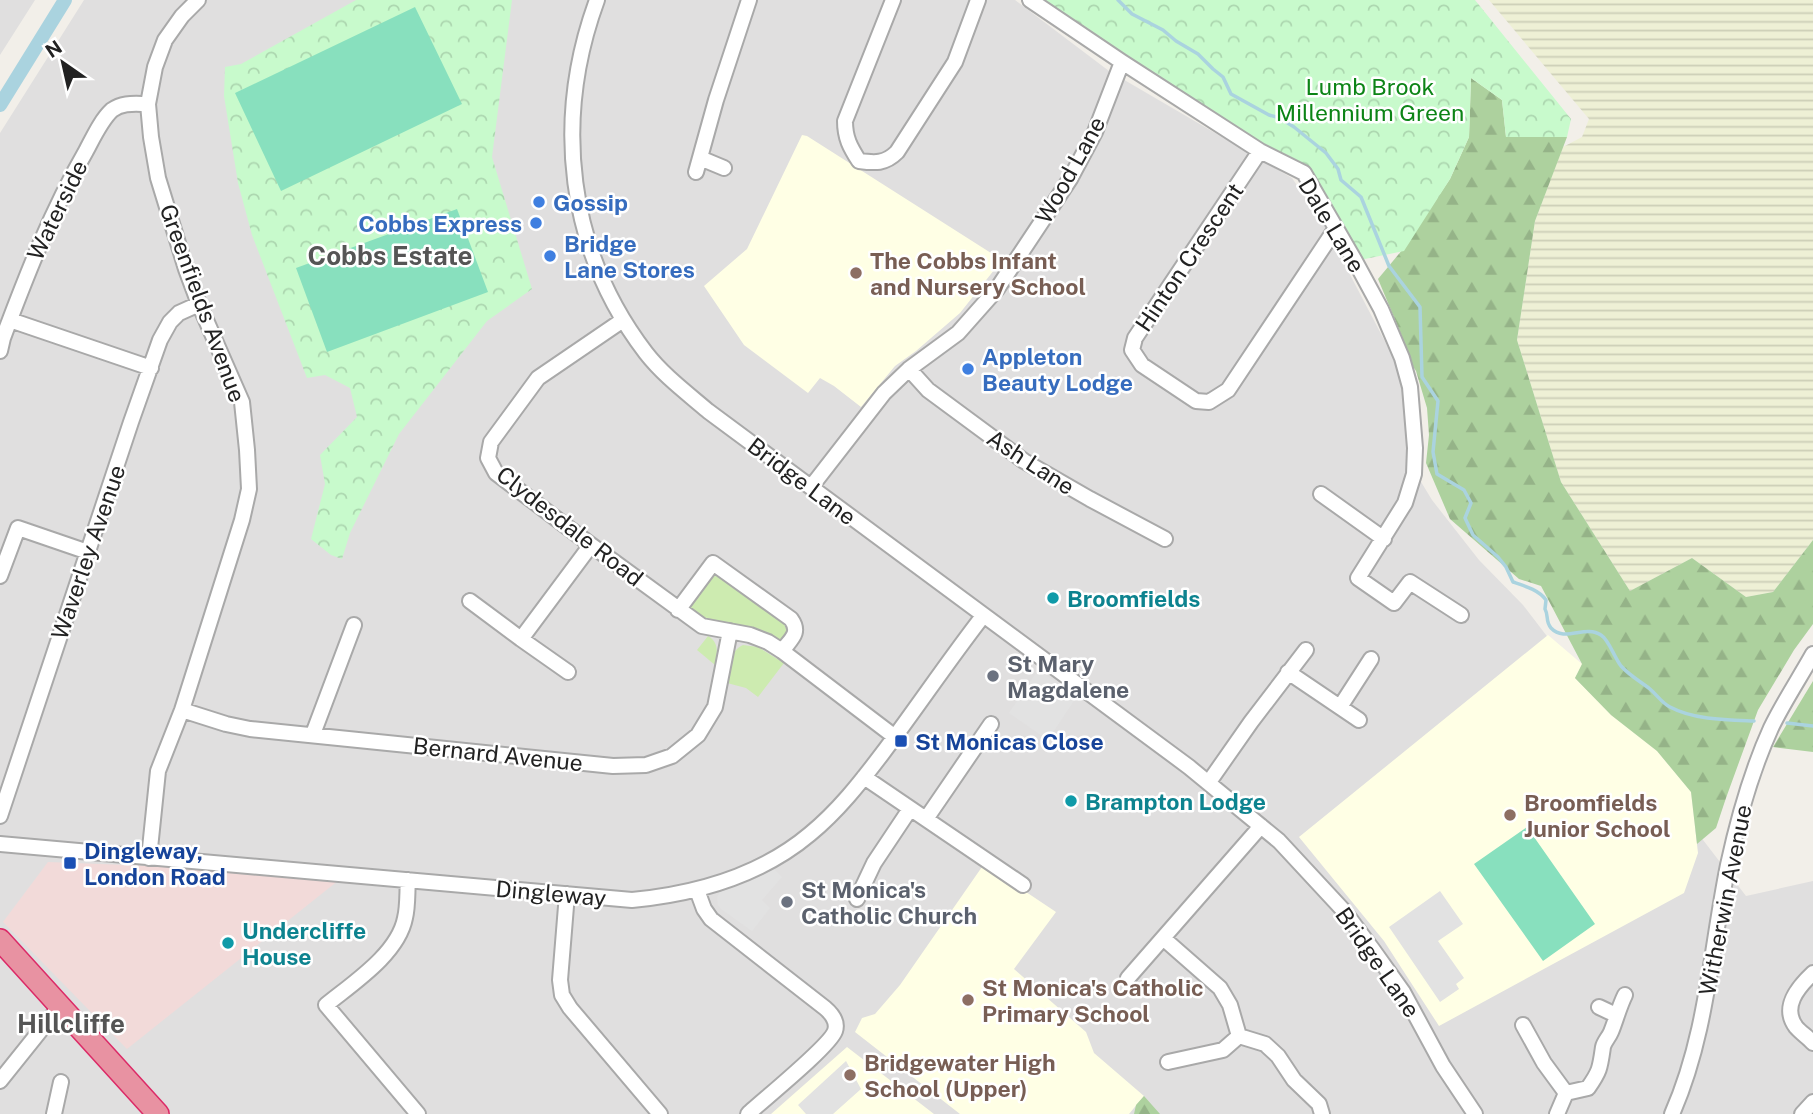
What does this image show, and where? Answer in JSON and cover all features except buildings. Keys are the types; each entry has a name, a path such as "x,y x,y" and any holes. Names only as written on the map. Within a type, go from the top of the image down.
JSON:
{"highway":[{"path":"0,940 158,1114"}],"street":[{"name":"Greenfields Avenue","path":"149,858 158,771 182,710 242,520 249,489 242,402 186,269 158,178 150,136 148,104 155,67 165,40 182,16 198,0"},
{"name":"Bridge Lane","path":"597,0 582,53 574,95 574,177 581,219 596,268 623,320 648,355 708,411 1209,782 1279,841 1345,911 1403,992 1444,1066 1475,1114"},
{"path":"724,168 698,165 749,0"},
{"path":"893,0 845,121 845,135 849,147 859,161 879,163 890,159 897,152 955,62 978,0"},
{"name":"Dale Lane","path":"1030,0 1260,151 1304,173 1381,309 1402,358 1410,387 1414,423 1414,474 1405,503 1357,578 1394,603 1410,582 1461,615"},
{"name":"Wood Lane","path":"811,487 884,393 909,369 958,333 997,289 1070,179 1095,132 1122,62"},
{"name":"Waterside","path":"0,351 37,250 73,173 97,131 109,113 121,105 148,104"},
{"name":"Hinton Crescent","path":"1260,151 1135,338 1132,350 1142,365 1196,401 1209,402 1228,390 1336,228"},
{"name":"Waverley Avenue","path":"0,816 160,340 179,313 199,304"},
{"path":"10,320 151,368"},
{"name":"Clydesdale Road","path":"623,320 538,379 491,442 488,458 496,473 702,626 750,635 768,642 895,737"},
{"name":"Ash Lane","path":"909,369 928,390 1024,461 1165,539"},
{"path":"1321,494 1384,539"},
{"path":"2,566 18,528 88,552"},
{"path":"522,639 591,545"},
{"path":"678,610 713,563 791,619 796,626 796,633 782,651"},
{"path":"470,601 568,672"},
{"name":"Dingleway","path":"0,844 632,901 697,890 735,877 773,859 809,835 844,802 983,616"},
{"path":"313,734 354,625"},
{"name":"Bernard Avenue","path":"182,710 238,727 613,766 646,765 672,756 698,735 715,707 730,631"},
{"path":"1209,782 1306,650"},
{"name":"Witherwin Avenue","path":"1672,1114 1694,1053 1709,982 1728,865 1756,763 1772,726 1813,654"},
{"path":"1340,707 1371,659"},
{"path":"1288,672 1359,720"},
{"path":"926,819 991,724"},
{"path":"864,777 1023,885"},
{"path":"857,899 874,863 910,809"},
{"path":"1128,978 1261,825"},
{"path":"408,880 405,919 394,943 372,967 326,1005 418,1114"},
{"path":"697,890 710,919 825,1008 836,1025 835,1032 823,1047 748,1114"},
{"path":"568,894 560,980 562,995 660,1114"},
{"path":"1163,938 1220,988 1230,1005 1239,1037"},
{"path":"1813,973 1793,997 1790,1007 1791,1019 1813,1043"},
{"path":"1566,1093 1588,1088 1600,1072 1603,1045 1625,995"},
{"path":"0,1081 60,1006"},
{"path":"1599,1007 1616,1015"},
{"path":"1523,1025 1544,1063 1566,1093"},
{"path":"1168,1062 1223,1050 1239,1037"},
{"path":"1239,1037 1265,1044 1278,1056 1294,1080 1319,1104 1322,1114"},
{"path":"54,1114 61,1082"},
{"path":"1557,1114 1566,1093"},
{"path":"1802,1114 1813,1102"}],"shaded area":[{"path":"0,0 35,0 0,55"},
{"path":"84,0 1015,0 1109,71 1292,178 1324,225 1402,374 1409,462 1432,500 1479,560 1523,605 1746,896 1813,881 1813,1114 0,1114 0,133"},
{"path":"1489,0 1813,0 1813,540 1773,592 1746,597 1692,558 1630,591 1561,482 1517,340 1535,221 1563,147 1582,137 1589,119"},
{"name":"The Cobbs Infant and Nursery School","path":"802,135 1002,260 960,313 895,366 861,407 820,378 808,393 744,345 704,286 747,249"},
{"name":"Broomfields Junior School","path":"1548,635 1582,664 1575,678 1611,715 1657,751 1691,792 1698,853 1684,893 1439,1026 1384,941 1299,837"},
{"path":"1038,670 1077,696 1048,740 1009,713"},
{"path":"48,862 255,870 339,880 127,1049 3,922"},
{"name":"St Monica's Catholic Primary School","path":"984,864 1056,912 1014,969 1086,1032 1094,1053 1144,1096 1129,1114 960,1114 855,1032 862,1018 875,1014 900,985"},
{"path":"772,867 782,877 762,900 770,908 752,931 721,909 717,897 721,890"},
{"path":"1440,891 1463,924 1438,941 1464,978 1456,984 1459,989 1440,1002 1389,927"},
{"name":"Bridgewater High School (Upper)","path":"847,1047 934,1114 771,1114"},
{"path":"846,1061 861,1089 833,1114 806,1114 798,1105"}],"green space":[{"path":"356,0 512,0 492,157 532,289 487,321 399,434 350,533 342,559 331,555 311,539 325,484 320,455 357,417 350,388 325,375 307,378 252,235 238,183 224,96 225,67 241,64"},
{"name":"Lumb Brook Millennium Green","path":"1030,0 1475,0 1571,119 1567,137 1506,137 1502,100 1471,78 1469,137 1450,179 1404,251 1355,261 1304,173"},
{"path":"415,7 462,104 281,191 235,93"},
{"path":"1471,78 1502,100 1506,137 1567,137 1535,221 1517,340 1561,482 1630,591 1692,558 1746,597 1773,592 1813,540 1813,624 1758,710 1716,828 1697,844 1691,792 1657,751 1611,715 1575,678 1582,664 1541,586 1519,579 1450,519 1426,463 1429,435 1427,408 1416,371 1410,362 1378,279 1403,249 1450,179 1469,137"},
{"path":"457,209 488,292 327,352 296,268"},
{"path":"722,577 784,623 787,631 782,641 758,630 702,617 689,609 688,606 710,578"},
{"path":"708,636 716,645 715,665 697,650"},
{"path":"743,645 758,647 784,663 758,697 746,688 727,683 735,651"},
{"path":"1813,681 1813,752 1773,747"},
{"path":"1527,827 1595,924 1543,961 1474,864"},
{"path":"1144,1096 1160,1114 1134,1114 1136,1105"}],"waterway":[{"path":"0,105 65,0"},
{"path":"1118,0 1132,14 1163,30 1198,54 1223,77 1231,94 1294,127 1326,153 1338,169 1341,180 1361,197 1389,266 1420,307 1422,377 1438,401 1433,452 1437,474 1464,490 1471,503 1465,518 1473,535 1498,557 1513,582 1536,591 1546,600 1545,609 1551,628 1562,634 1588,631 1601,635 1621,666 1670,707 1700,717 1754,721"},
{"path":"1787,723 1813,726"}],"place":[{"name":"Gossip","path":"539,202"},
{"name":"Cobbs Express","path":"536,223"},
{"name":"Bridge Lane Stores","path":"550,256"},
{"name":"The Cobbs Infant and Nursery School","path":"856,273"},
{"name":"Appleton Beauty Lodge","path":"968,369"},
{"name":"Broomfields","path":"1053,598"},
{"name":"St Mary Magdalene","path":"993,676"},
{"name":"St Monicas Close","path":"901,741"},
{"name":"Brampton Lodge","path":"1071,801"},
{"name":"Broomfields Junior School","path":"1510,815"},
{"name":"Dingleway, London Road","path":"70,863"},
{"name":"St Monica's Catholic Church","path":"787,902"},
{"name":"Undercliffe House","path":"228,943"},
{"name":"St Monica's Catholic Primary School","path":"968,1000"},
{"name":"Bridgewater High School (Upper)","path":"850,1075"}],"district":[{"name":"Cobbs Estate","path":"390,255"},
{"name":"Hillcliffe","path":"71,1023"}]}
